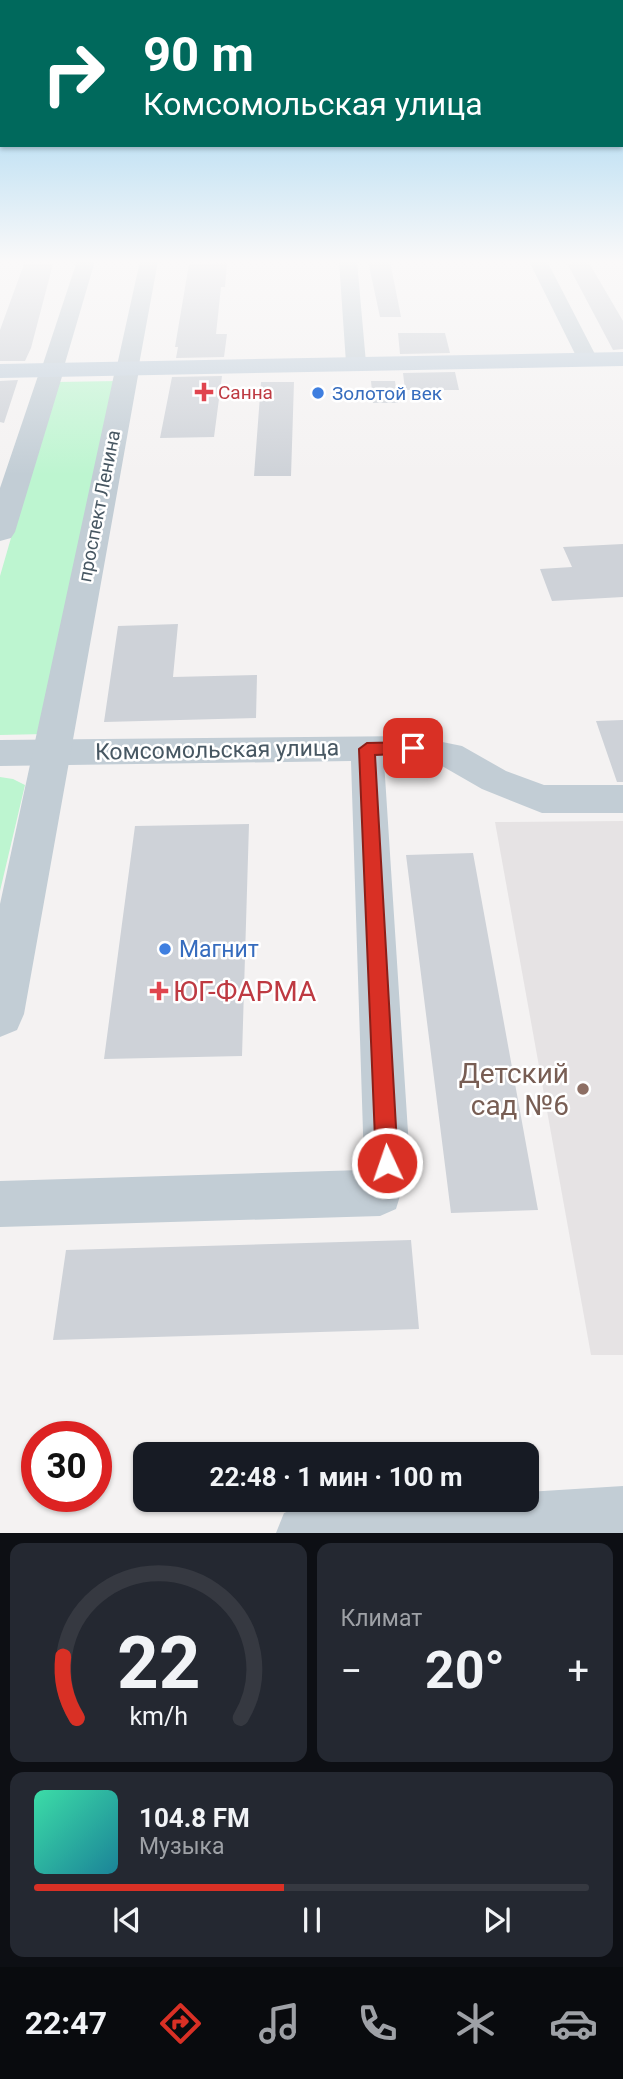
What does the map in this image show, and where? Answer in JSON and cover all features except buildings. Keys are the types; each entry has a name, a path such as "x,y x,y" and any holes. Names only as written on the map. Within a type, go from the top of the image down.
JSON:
{"main road":[{"path":"0,371 623,359"}],"street":[{"path":"0,532 64,333"},
{"name":"проспект Ленина","path":"0,1014 135,333"},
{"path":"354,333 356,363"},
{"path":"574,333 588,360"},
{"name":"Комсомольская улица","path":"51,752 413,748 450,755 494,780 542,799 623,799"},
{"path":"0,1204 380,1193 387,1163 367,749"},
{"path":"0,753 51,752"},
{"path":"304,1533 623,1514"}],"shaded area":[{"name":"Детский сад №6","path":"623,821 623,1355 591,1355 495,822"}],"green space":[{"path":"117,381 45,734 0,735 0,576 56,382"},
{"path":"0,777 25,785 0,891"}],"place":[{"name":"Санна","path":"204,392"},
{"name":"Золотой век","path":"318,393"},
{"name":"Магнит","path":"165,949"},
{"name":"ЮГ-ФАРМА","path":"159,991"},
{"name":"Детский сад №6","path":"583,1089"}],"route":[{"path":"387,1163 367,749 413,748"}]}
